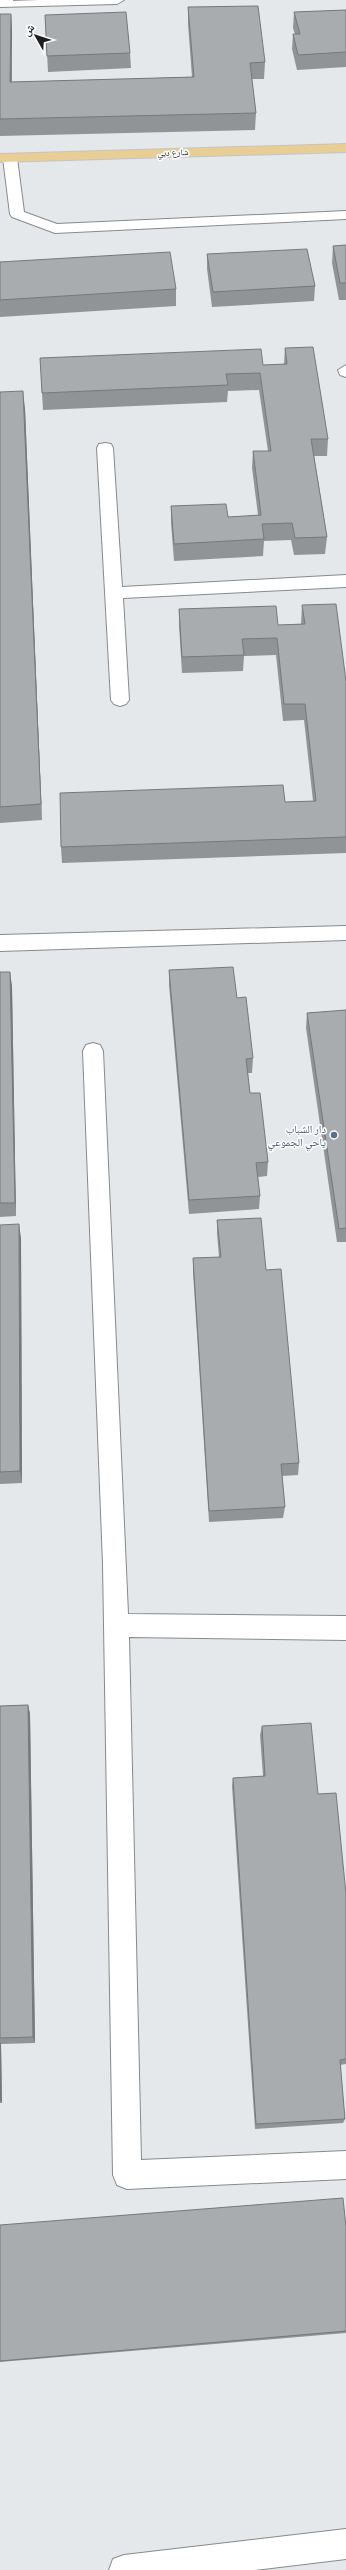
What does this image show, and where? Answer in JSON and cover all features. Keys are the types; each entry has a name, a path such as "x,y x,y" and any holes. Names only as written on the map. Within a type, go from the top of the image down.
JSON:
{"main road":[{"name":"شارع دبي","path":"5,158 346,148"}],"street":[{"path":"0,3 117,0"},
{"path":"5,158 17,214 55,229 346,215"},
{"path":"105,448 120,700"},
{"path":"114,593 346,581"},
{"path":"0,944 346,933"},
{"path":"93,1051 116,1625 127,2174 346,2165"},
{"path":"116,1625 346,1628"},
{"path":"124,2570 346,2544"}],"building":[{"path":"258,6 265,62 250,63 256,113 0,119 0,14 11,14 10,82 194,77 188,7"},
{"path":"346,10 346,52 298,55 293,34 300,34 294,12"},
{"path":"126,12 130,53 47,56 45,15"},
{"path":"346,245 346,283 340,283 333,246"},
{"path":"307,249 315,286 213,292 207,254"},
{"path":"170,252 176,289 0,300 0,262"},
{"path":"313,347 328,439 311,439 327,537 295,538 292,523 262,524 264,539 174,544 171,506 226,504 228,517 261,515 253,451 271,451 260,373 226,374 228,385 42,393 40,358 261,349 263,365 287,364 285,348"},
{"path":"23,391 41,804 0,807 0,392"},
{"path":"336,604 346,681 346,837 61,847 60,793 283,785 285,802 316,801 305,704 284,704 277,638 242,639 244,655 182,657 179,609 276,606 278,625 305,624 302,605"},
{"path":"233,967 237,998 246,997 253,1058 246,1059 250,1093 260,1093 268,1162 256,1163 260,1196 189,1200 169,970"},
{"path":"0,972 10,972 15,1203 0,1203"},
{"name":"دار الشباب ياحي الجموعي","path":"346,1010 346,1228 339,1229 307,1013"},
{"path":"261,1218 266,1270 281,1269 299,1463 281,1464 285,1507 209,1511 193,1258 221,1257 217,1220"},
{"path":"19,1224 20,1471 0,1472 0,1225"},
{"path":"28,1705 33,2037 0,2038 0,1706"},
{"path":"311,1723 318,1794 336,1793 346,1894 346,2059 340,2060 345,2119 256,2124 233,1778 265,1776 262,1726"},
{"path":"343,2198 346,2227 346,2331 0,2361 0,2225"}],"place":[{"name":"دار الشباب ياحي الجموعي","path":"334,1135"}]}
